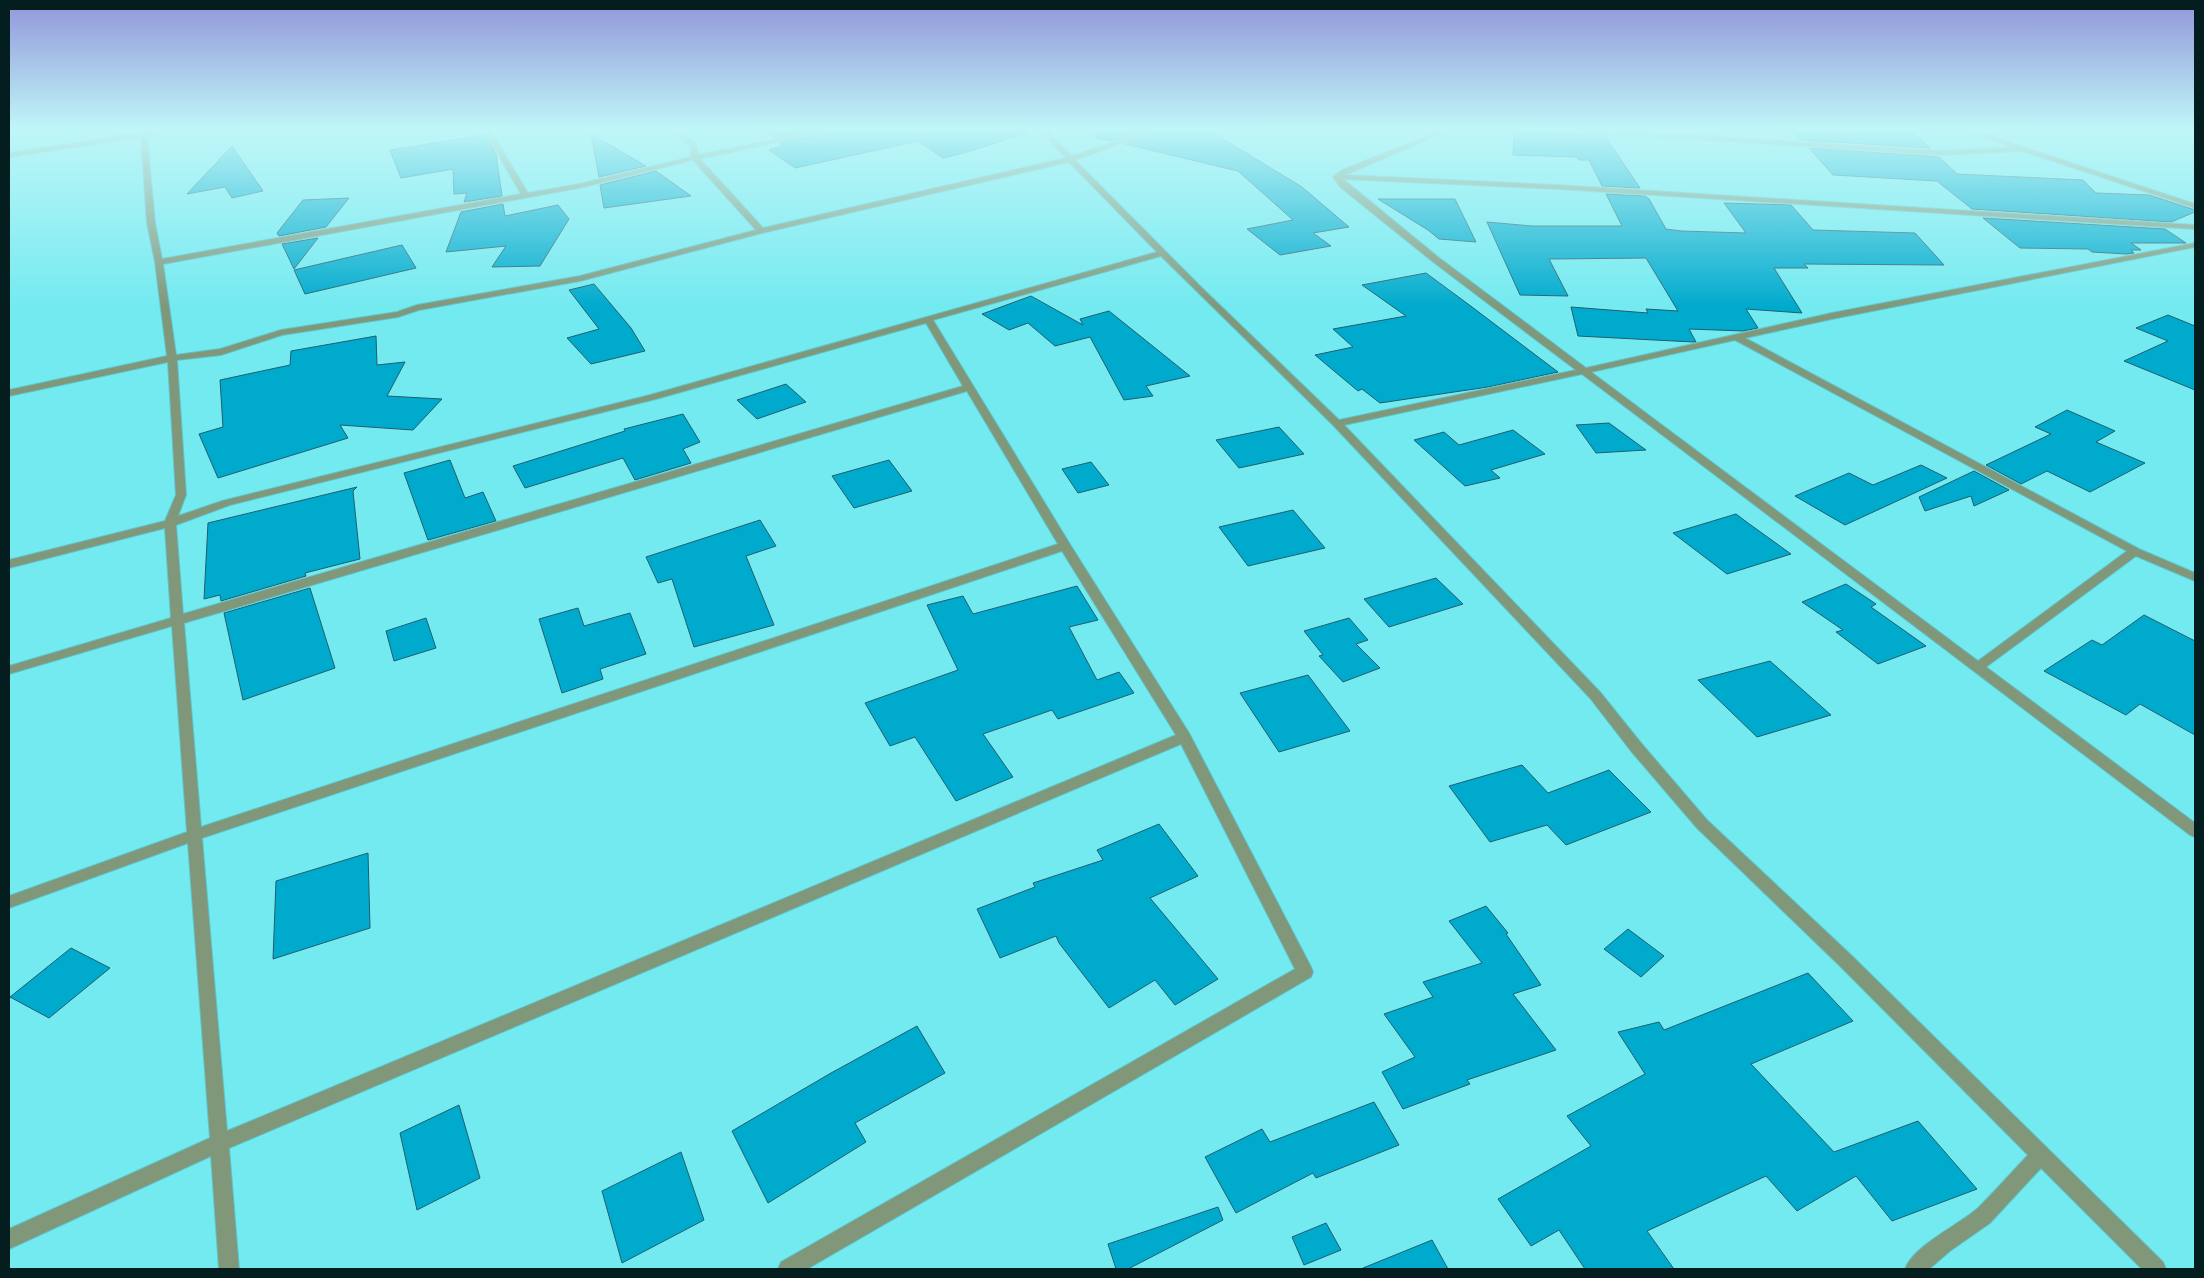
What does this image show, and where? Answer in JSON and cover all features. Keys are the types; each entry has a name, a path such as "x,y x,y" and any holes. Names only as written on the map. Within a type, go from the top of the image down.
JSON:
{"street":[{"path":"148,188 150,214 159,262 172,358 181,495 170,523 229,1269"},
{"path":"521,188 525,195"},
{"path":"159,262 569,188"},
{"path":"722,188 761,231"},
{"path":"9,394 172,358 221,352 281,332 398,314 417,308 580,278 761,231 950,188"},
{"path":"1098,188 1162,253 1337,423 1595,695 1636,747 1702,824 1845,960 2040,1156 2156,1269"},
{"path":"1346,188 1435,259 2195,831"},
{"path":"1568,188 2195,227"},
{"path":"2139,188 2195,206"},
{"path":"1337,423 1832,316 2195,245"},
{"path":"9,564 170,523 226,503 653,397 1162,253"},
{"path":"788,1269 1305,972 1184,737 1065,546 928,319"},
{"path":"1736,337 2135,551 2195,577"},
{"path":"9,670 969,387"},
{"path":"9,902 194,836 1065,546"},
{"path":"1978,667 2135,551"},
{"path":"9,1239 219,1143 1184,737"},
{"path":"1915,1269 1943,1244 1983,1216 2040,1156"}],"building":[{"path":"193,188 222,188 187,194"},
{"path":"225,188 261,188 263,191 232,198"},
{"path":"454,188 501,188 502,196 464,202 467,193 454,194"},
{"path":"600,188 679,188 691,196 604,208"},
{"path":"1257,188 1303,188 1349,227 1313,233 1331,246 1280,255 1247,229 1293,220"},
{"path":"1945,188 2091,188 2096,193 2149,195 2195,210 2195,212 2171,222 1972,209"},
{"path":"1606,194 1645,196 1649,199 1666,229 1681,231 1746,233 1724,203 1791,205 1813,230 1915,233 1944,265 1804,264 1808,268 1774,268 1802,313 1746,309 1758,328 1743,331 1689,329 1696,342 1578,336 1571,307 1648,313 1646,309 1678,311 1646,258 1549,259 1568,296 1520,295 1487,222 1532,226 1622,226"},
{"path":"349,198 326,227 279,236 277,233 303,200"},
{"path":"1378,199 1455,199 1476,242 1439,239"},
{"path":"503,204 505,216 558,205 569,219 540,266 492,267 506,246 446,252 461,212"},
{"path":"1983,218 2165,229 2186,243 2131,243 2141,250 2131,250 2134,253 2126,254 2092,252 2088,249 2020,248"},
{"path":"318,238 294,269 282,244"},
{"path":"402,245 416,268 305,294 294,270"},
{"path":"1426,273 1558,372 1488,387 1380,403 1362,389 1358,391 1315,355 1353,347 1333,329 1406,316 1362,285"},
{"path":"594,284 631,328 645,351 591,364 567,338 599,329 569,290"},
{"path":"1031,296 1083,325 1080,319 1109,311 1190,376 1146,386 1153,396 1124,400 1090,337 1055,346 1028,323 1009,330 982,314"},
{"path":"2168,315 2195,326 2195,390 2124,361 2168,341 2136,328"},
{"path":"376,336 377,365 405,362 387,396 442,399 413,430 340,425 348,438 218,478 199,434 223,427 220,380 290,365 291,351"},
{"path":"786,384 806,402 757,419 737,400"},
{"path":"2067,410 2115,431 2096,442 2145,463 2090,492 2047,471 2021,484 1986,465 2051,434 2035,427"},
{"path":"683,414 700,442 683,449 691,463 635,480 623,458 525,488 513,466 625,431 624,429"},
{"path":"1609,423 1646,450 1596,453 1576,425"},
{"path":"1279,427 1304,454 1239,468 1216,440"},
{"path":"1513,430 1545,454 1491,470 1500,478 1465,486 1414,440 1444,432 1459,445"},
{"path":"450,460 465,498 483,492 496,521 428,540 404,473"},
{"path":"889,460 912,491 854,508 832,476"},
{"path":"1091,462 1109,485 1078,493 1062,469"},
{"path":"1921,465 1947,478 1845,525 1795,496 1849,473 1873,485"},
{"path":"1974,471 2009,490 1974,506 1971,496 1925,511 1919,497"},
{"path":"357,487 353,491 360,559 305,573 306,576 221,601 220,595 204,599 208,523"},
{"path":"1293,510 1325,548 1248,566 1219,527"},
{"path":"1736,514 1791,554 1727,574 1673,533"},
{"path":"760,520 776,546 746,556 774,625 694,647 672,579 658,583 646,557"},
{"path":"1436,578 1463,604 1389,627 1364,599"},
{"path":"1846,584 1876,604 1871,607 1926,646 1878,664 1836,632 1843,630 1802,602"},
{"path":"1077,586 1098,620 1069,627 1097,680 1119,672 1134,693 1058,719 1052,710 983,734 1013,777 956,801 915,737 890,746 865,703 958,670 927,605 963,596 973,614"},
{"path":"310,588 335,668 243,700 224,613"},
{"path":"578,608 584,626 630,613 646,654 600,669 603,679 562,693 539,619"},
{"path":"2144,615 2195,641 2195,735 2140,704 2126,715 2044,671 2092,640 2102,645"},
{"path":"426,618 436,648 394,661 386,631"},
{"path":"1349,618 1368,640 1356,644 1380,668 1343,682 1319,656 1323,655 1304,631"},
{"path":"1770,661 1831,715 1757,737 1698,680"},
{"path":"1308,675 1350,731 1279,752 1240,693"},
{"path":"1522,765 1548,793 1609,770 1651,812 1566,845 1547,825 1490,842 1449,786"},
{"path":"1159,824 1198,876 1150,898 1218,979 1175,1005 1155,980 1109,1008 1059,943 1056,936 1000,958 977,909 1035,887 1033,883 1103,860 1097,850"},
{"path":"368,853 370,928 273,959 276,881"},
{"path":"1486,906 1508,933 1506,934 1541,985 1513,994 1556,1050 1467,1080 1470,1084 1403,1109 1382,1072 1415,1057 1384,1014 1433,997 1423,982 1482,963 1449,921"},
{"path":"1628,929 1664,956 1641,977 1604,949"},
{"path":"71,948 110,968 49,1018 10,997"},
{"path":"1808,973 1853,1021 1751,1064 1834,1152 1918,1121 1977,1189 1892,1221 1856,1176 1797,1211 1766,1176 1647,1231 1674,1269 1585,1269 1559,1230 1531,1246 1498,1199 1591,1146 1567,1116 1645,1074 1618,1032 1659,1022 1664,1030"},
{"path":"917,1026 945,1073 855,1123 866,1142 768,1203 732,1131 831,1073"},
{"path":"1374,1102 1399,1145 1316,1178 1313,1173 1236,1213 1205,1157 1262,1129 1270,1142"},
{"path":"459,1105 480,1178 417,1210 400,1133"},
{"path":"681,1152 704,1220 622,1263 602,1191"},
{"path":"1218,1207 1223,1220 1128,1269 1116,1269 1108,1244"},
{"path":"1326,1223 1341,1250 1304,1265 1292,1237"},
{"path":"1432,1240 1448,1269 1363,1269 1363,1268"}]}
